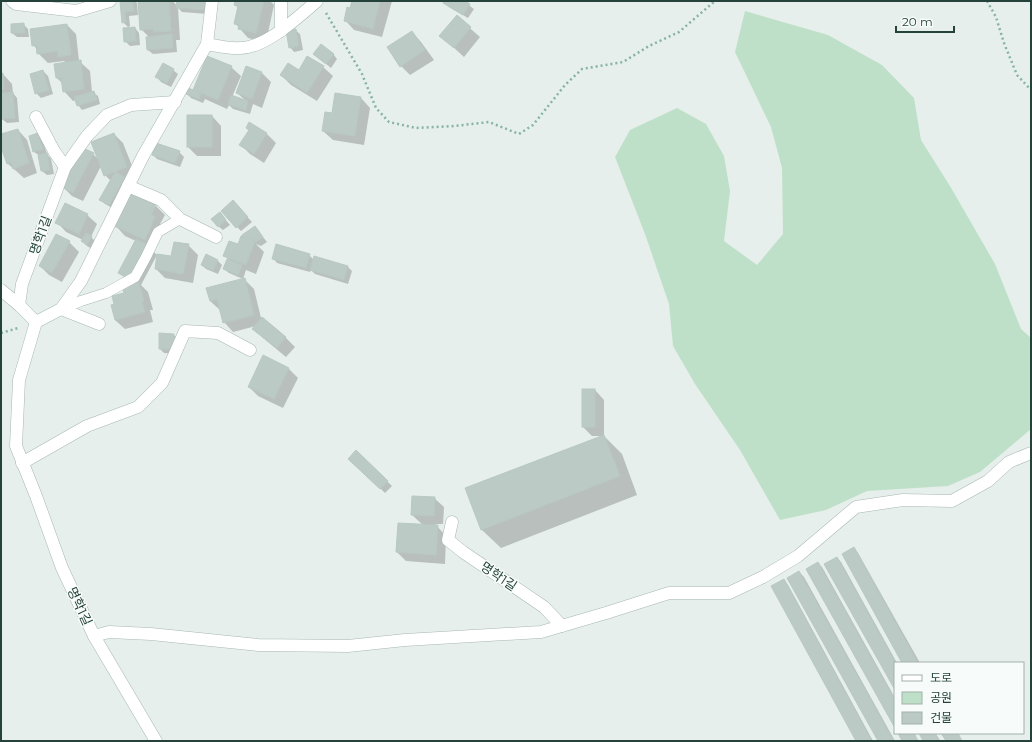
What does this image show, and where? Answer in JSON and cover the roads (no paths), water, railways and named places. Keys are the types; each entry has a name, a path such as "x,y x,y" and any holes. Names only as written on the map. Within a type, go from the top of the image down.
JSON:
{"street":[{"path":"12,1 16,4 76,11 110,1"},
{"path":"1,290 19,304 36,322 61,309 81,281 143,156 207,44 212,1"},
{"path":"281,1 281,31"},
{"path":"207,44 242,48 262,43 319,4"},
{"name":"명학1길","path":"19,304 22,284 65,167 87,136 107,115 131,105 175,102"},
{"path":"36,116 54,151 65,167"},
{"path":"128,186 161,200 180,219 216,237"},
{"path":"61,309 99,324"},
{"name":"명학1길","path":"36,322 19,380 16,446 62,568 94,636 156,741"},
{"path":"22,463 87,426 138,407 162,383 185,331 218,333 250,350"},
{"path":"94,636 109,632 144,633 258,645 348,646 405,640 541,632 668,593 729,593 763,577 798,556 856,507 903,500 952,501 988,481 1009,462 1031,453"},
{"name":"명학1길","path":"452,522 448,540 463,552 544,606 562,626"}],"lane":[{"path":"61,309 81,301 106,294 135,277 158,232 180,219"}]}
